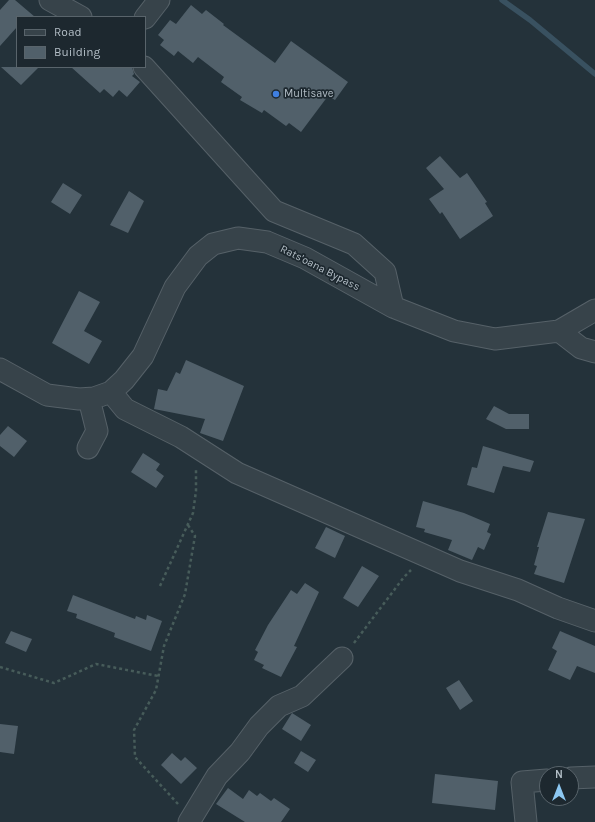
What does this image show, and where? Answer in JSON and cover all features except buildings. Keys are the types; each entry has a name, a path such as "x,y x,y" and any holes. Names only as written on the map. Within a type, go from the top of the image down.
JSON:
{"street":[{"path":"50,0 79,16"},
{"path":"146,17 159,0"},
{"path":"145,68 274,212 354,244 385,272 393,306"},
{"name":"Rats'oana Bypass","path":"0,369 47,395 79,400 111,392 124,380 142,356 175,287 198,256 213,244 238,238 267,242 305,258 393,306 454,330 495,339 558,331 595,310"},
{"path":"558,331 581,348 595,352"},
{"path":"111,392 125,410 181,436 238,473 460,571 518,590 558,608 595,621"},
{"path":"88,448 96,431 89,398"},
{"path":"191,820 217,776 240,752 259,726 279,706 302,696 342,658"},
{"path":"579,778 595,777"},
{"path":"526,822 522,782 539,781"}],"path":[{"path":"160,586 193,513 196,491 196,467 202,450"},
{"path":"188,525 196,536 185,594 164,646 156,690 134,730 135,758 191,820"},
{"path":"342,658 404,577 427,556"},
{"path":"0,667 54,683 96,664 158,676"}],"waterway":[{"path":"502,0 530,20 595,74"}],"place":[{"name":"Multisave","path":"276,94"}]}
